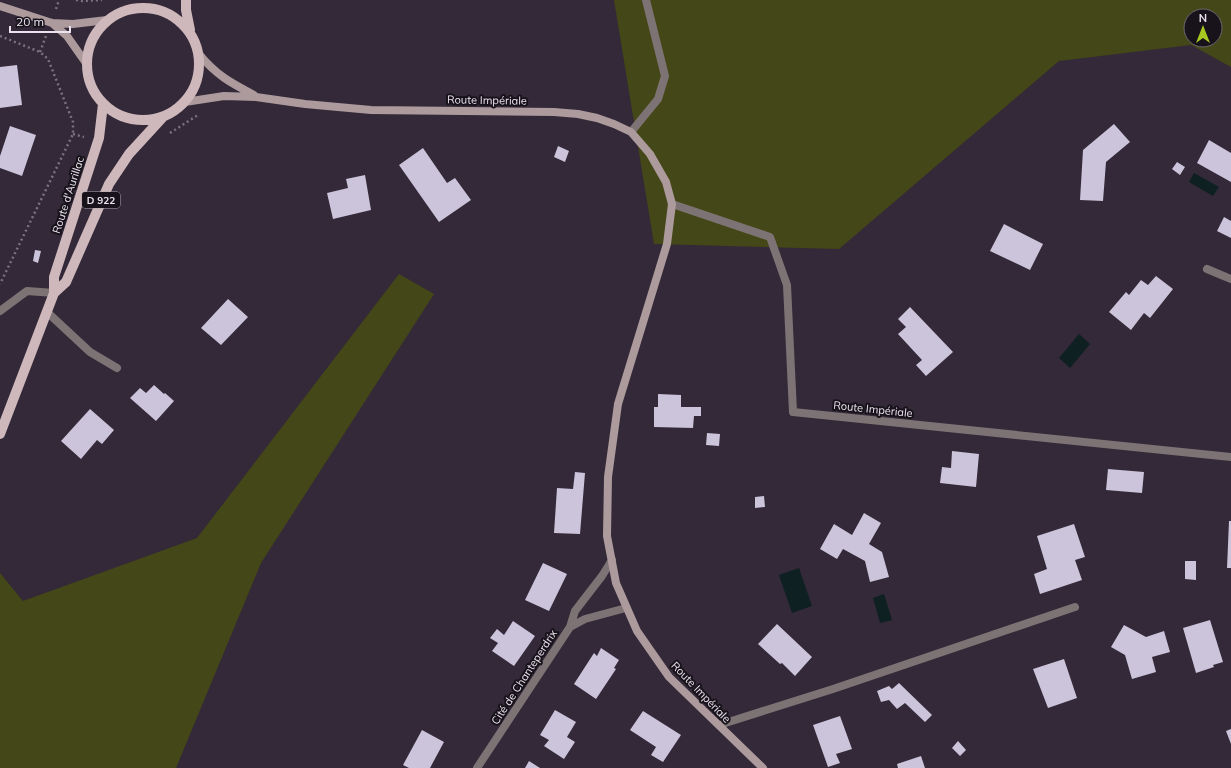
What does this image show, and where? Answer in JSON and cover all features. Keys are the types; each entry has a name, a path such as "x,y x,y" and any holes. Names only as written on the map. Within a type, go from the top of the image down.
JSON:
{"main road":[{"path":"136,8 144,0"},
{"path":"186,0 186,10 190,32 199,54 198,76 195,86 185,102 179,108 163,117 150,120 139,120 120,116 109,110 95,94 90,85 87,73 86,63 88,50 98,29 107,20 121,12 136,8 155,9 165,12 175,18 190,32"},
{"name":"Route d'Aurillac","path":"0,434 54,293 54,277 99,138 103,104"},
{"name":"Route d'Aurillac","path":"54,293 66,282 109,184 129,154 163,117"}],"street":[{"path":"631,132 658,99 665,76 646,0"},
{"path":"0,6 52,23 73,24 107,20"},
{"path":"52,23 67,36 86,63"},
{"name":"Route Impériale","path":"199,54 209,67 225,79 256,97"},
{"name":"Route Impériale","path":"185,102 224,96 256,97 306,104 371,110 554,112 578,114 609,122 631,132 650,154 666,182 672,204 668,244 618,404 608,477 607,536 616,583 637,631 669,677 763,768"},
{"name":"Route Impériale","path":"672,204 770,237 787,285 793,412 1231,457"},
{"path":"1207,269 1231,279"},
{"path":"0,311 27,291 54,293"},
{"path":"47,312 90,352 117,368"},
{"path":"570,627 575,611 602,576 612,560"},
{"path":"719,726 1075,607"},
{"name":"Cité de Chanteperdrix","path":"477,768 570,627 584,619 626,608"}],"path":[{"path":"76,0 102,0"},
{"path":"0,36 40,52 48,59 73,122 73,134 0,284"}],"green space":[{"path":"614,0 1231,0 1231,67 1196,48 1223,48 1223,8 1183,8 1183,46 1059,61 839,249 654,244"},
{"path":"399,274 434,294 261,563 176,768 0,768 0,573 23,601 197,538"}],"shaded area":[{"path":"1194,173 1219,187 1213,196 1189,182"},
{"path":"1079,334 1090,344 1070,368 1059,358"},
{"path":"799,568 812,606 792,613 779,575"},
{"path":"884,594 892,620 880,623 873,598"}],"building":[{"path":"17,65 22,105 0,108 0,67"},
{"path":"1114,124 1130,142 1106,162 1103,201 1080,200 1083,150"},
{"path":"10,126 36,135 22,176 0,168 0,156"},
{"path":"1209,140 1231,153 1231,182 1197,163"},
{"path":"558,146 569,151 565,162 554,157"},
{"path":"423,148 447,183 455,178 471,200 439,222 399,165"},
{"path":"1177,162 1185,167 1180,175 1172,169"},
{"path":"365,175 371,210 333,219 327,193 348,188 346,179"},
{"path":"1224,217 1231,221 1231,238 1217,231"},
{"path":"1004,224 1043,244 1030,270 990,251"},
{"path":"35,250 41,251 38,263 33,261"},
{"path":"1156,276 1173,289 1150,318 1144,313 1131,330 1109,312 1126,292 1129,295 1141,280 1148,285"},
{"path":"228,299 248,317 221,345 201,328"},
{"path":"910,307 953,352 926,376 916,365 922,360 898,334 906,327 898,319"},
{"path":"154,385 174,401 156,421 130,398 140,388 146,393"},
{"path":"658,394 681,395 681,407 701,407 701,416 694,416 693,428 654,427 654,407 658,407"},
{"path":"90,409 114,430 102,444 97,440 81,459 61,441"},
{"path":"707,433 720,434 719,446 706,445"},
{"path":"952,451 979,454 976,487 940,483 942,467 951,468"},
{"path":"1108,469 1144,472 1142,493 1106,490"},
{"path":"575,472 585,473 580,534 554,533 557,488 573,489"},
{"path":"764,496 765,507 755,508 755,497"},
{"path":"864,513 881,523 869,544 882,552 889,577 870,582 865,561 843,549 837,559 820,549 834,524 852,535"},
{"path":"1229,521 1231,521 1231,568 1227,568"},
{"path":"1074,524 1085,557 1075,560 1082,580 1040,594 1034,574 1047,569 1037,536"},
{"path":"1185,561 1196,561 1196,580 1185,579"},
{"path":"543,563 567,574 549,611 525,600"},
{"path":"1210,620 1223,662 1213,665 1214,667 1196,673 1183,628"},
{"path":"513,621 535,636 514,666 492,651 498,643 490,638 497,629 504,635"},
{"path":"777,624 812,657 795,676 782,663 780,664 758,644"},
{"path":"1124,625 1146,637 1164,631 1170,652 1152,657 1156,672 1132,679 1125,655 1111,647"},
{"path":"601,648 619,660 614,668 616,669 596,699 574,684 594,653 597,656"},
{"path":"1064,659 1077,698 1048,708 1033,669"},
{"path":"899,683 932,715 925,722 905,703 897,709 889,700 881,702 877,691 889,686 892,689"},
{"path":"555,710 576,722 567,737 575,742 564,759 544,746 549,740 540,735"},
{"path":"643,711 681,735 663,762 651,755 656,747 630,730"},
{"path":"840,716 852,749 836,754 840,763 828,767 813,725"},
{"path":"1231,729 1231,744 1226,731"},
{"path":"422,730 444,742 430,768 409,768 403,765"},
{"path":"958,741 966,750 960,756 952,748"},
{"path":"921,756 925,768 898,768 897,764"},
{"path":"529,761 540,768 525,768"}]}
